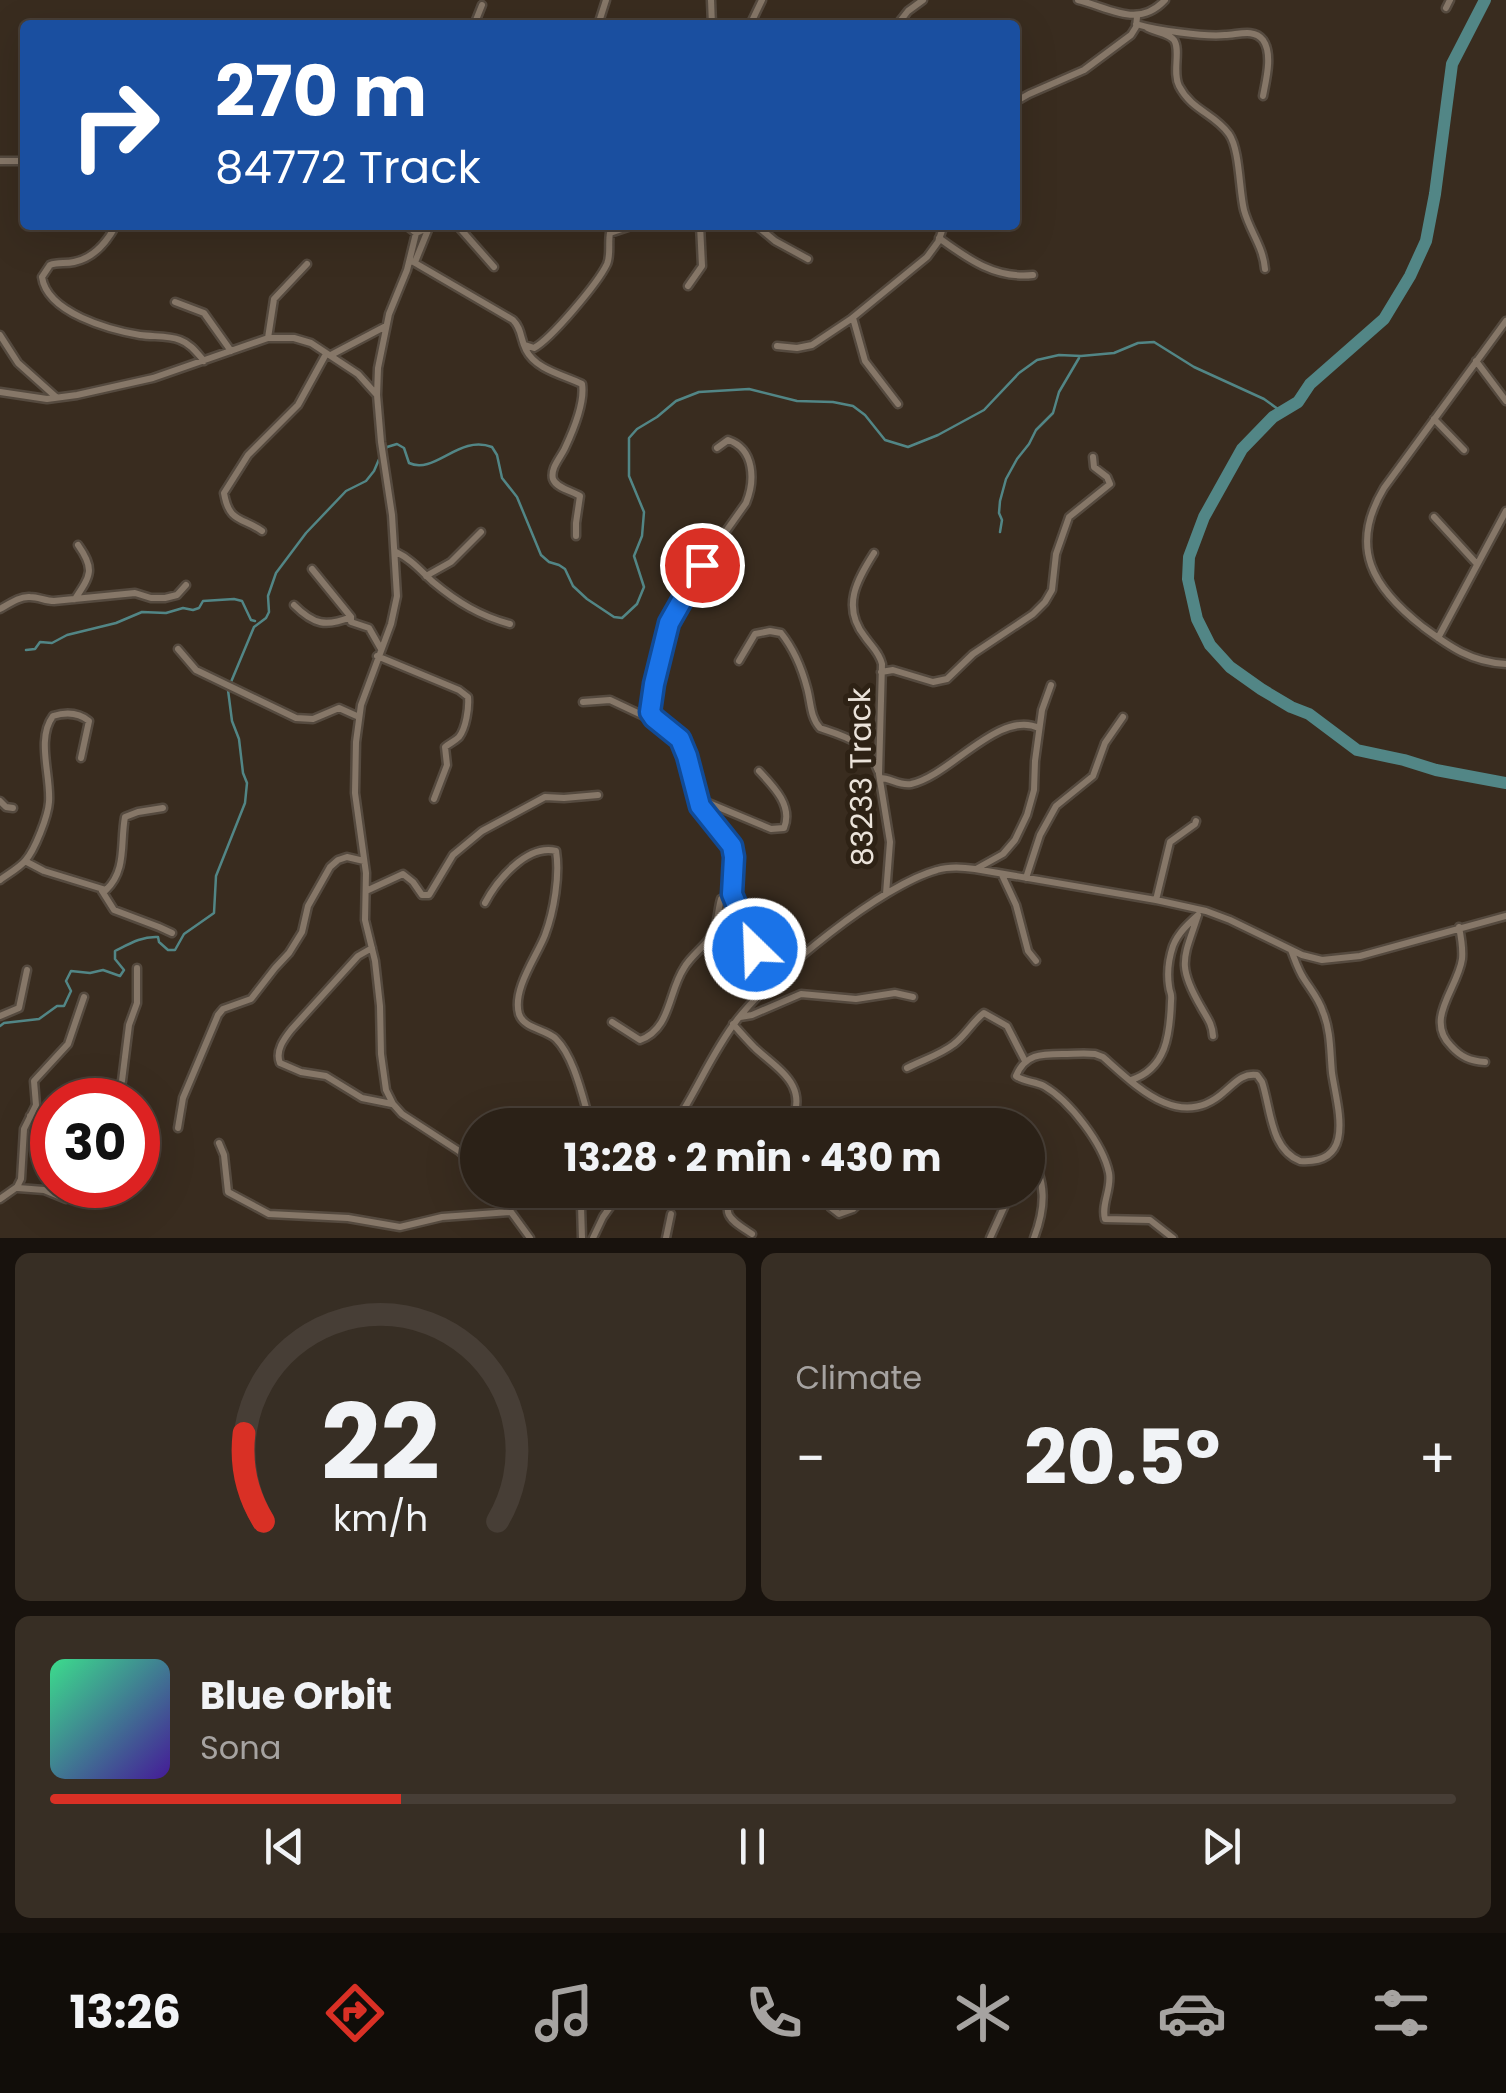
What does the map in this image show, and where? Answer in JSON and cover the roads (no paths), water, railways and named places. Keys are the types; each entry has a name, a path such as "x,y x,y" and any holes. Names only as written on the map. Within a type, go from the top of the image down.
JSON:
{"street":[{"path":"901,20 923,0"},
{"path":"1078,0 1137,20 1175,42 1176,77 1181,88 1191,104 1218,122 1232,139 1243,208 1264,254 1265,268"},
{"path":"1020,99 1084,70 1132,35 1137,20 1165,0"},
{"path":"476,20 482,5"},
{"path":"1146,27 1208,35 1256,34 1264,40 1267,50 1263,96"},
{"path":"113,230 92,254 76,262 50,264 42,277 47,294 66,309 102,324 140,335 180,340 204,361"},
{"path":"412,261 417,230"},
{"path":"429,230 412,261 386,326 378,368 377,395 396,552 397,596 359,717 355,793 364,861 365,920 380,1006 386,1090 393,1104 411,1120 460,1152"},
{"path":"462,230 494,266"},
{"path":"524,345 534,348 545,341 586,295 606,266 610,233 619,230"},
{"path":"688,286 703,260 700,230"},
{"path":"762,230 808,258"},
{"path":"777,346 812,345 853,318 927,257 942,230"},
{"path":"940,238 1003,275 1033,276"},
{"path":"412,261 513,320 528,354 583,386 568,440 552,477 558,486 580,496 576,536"},
{"path":"268,338 274,300 306,264"},
{"path":"175,302 204,314 231,351"},
{"path":"853,318 865,361 898,404"},
{"path":"1506,320 1379,497 1368,534 1372,564 1385,594 1438,638 1471,658 1506,664"},
{"path":"262,530 237,520 224,493 248,455 298,405 328,355 386,326"},
{"path":"0,335 18,363 57,398"},
{"path":"0,392 57,398 130,384 268,338 294,338 306,341 358,374 377,395"},
{"path":"1476,361 1506,401"},
{"path":"1434,419 1464,450"},
{"path":"651,716 654,684 672,616 750,493 752,472 743,451 728,440 717,448"},
{"path":"881,672 893,670 933,682 948,679 973,654 1045,602 1052,590 1054,561 1068,516 1110,484 1108,477 1094,468 1093,458"},
{"path":"1438,638 1506,510"},
{"path":"1434,517 1477,564"},
{"path":"426,576 448,564 481,532"},
{"path":"74,600 88,579 90,568 78,545"},
{"path":"396,552 462,604 510,624"},
{"name":"83233 Track","path":"874,553 856,581 854,605 862,633 880,656 880,776 890,842 886,894"},
{"path":"312,569 351,617 350,622 360,623 372,632 379,653 468,697 462,732 446,746 447,765 434,799"},
{"path":"0,608 26,597 74,600 134,592 158,599 177,595 186,585"},
{"path":"294,605 319,622 335,624 351,617"},
{"path":"738,661 755,634 770,630 781,633 806,685 815,723 867,750 880,776 904,784 928,777 1011,726 1027,723 1039,728"},
{"path":"178,649 196,670 296,718 313,719 338,708 359,717"},
{"path":"975,869 1003,854 1027,815 1034,790 1042,710 1050,684"},
{"path":"583,702 610,700 651,716 680,739 698,799 732,846 732,894 769,984"},
{"path":"0,880 25,861 48,810 46,752 50,718 73,714 89,721 81,758"},
{"path":"1026,878 1040,835 1056,806 1095,772 1106,742 1123,717"},
{"path":"698,799 771,829 784,828 787,820 783,802 759,771"},
{"path":"366,892 405,874 427,895 455,852 482,831 545,797 598,795"},
{"path":"0,801 13,808"},
{"path":"25,861 49,873 106,890 123,856 125,817 162,808"},
{"path":"1156,900 1170,842 1196,820"},
{"path":"486,903 494,886 508,871 540,851 556,850 550,916 544,938 526,970 518,1011 524,1022 550,1034 564,1049 585,1108"},
{"path":"178,1128 183,1098 218,1015 223,1009 251,999 290,953 304,928 308,906 330,867 347,857 364,861"},
{"path":"684,1108 733,1024 769,984 886,894 934,870 975,869 1156,900 1230,920 1291,950 1322,960 1342,960 1506,916"},
{"path":"1001,874 1018,912 1028,951 1036,961"},
{"path":"102,890 114,910 172,934"},
{"path":"612,1022 640,1040 658,1029 679,976 711,937 721,900 732,894"},
{"path":"1198,912 1188,939 1184,968 1212,1024 1213,1036"},
{"path":"1130,1080 1150,1072 1160,1057 1169,1029 1172,998 1168,977 1173,946 1198,912"},
{"path":"1459,928 1463,955 1440,1016 1441,1029 1448,1044 1461,1056 1485,1062"},
{"path":"372,948 358,956 286,1036 278,1058 301,1072 326,1076 362,1098 393,1104"},
{"path":"1173,1238 1150,1220 1104,1219 1110,1184 1102,1152 1085,1126 1052,1092 1035,1082 1016,1078 1016,1073 1033,1056 1044,1053 1096,1054 1150,1096 1190,1108 1216,1100 1243,1076 1257,1075 1276,1136 1287,1156 1308,1162 1319,1160 1332,1153 1338,1141 1339,1110 1328,1027 1321,1005 1291,950"},
{"path":"122,1078 128,1025 137,1003 137,968"},
{"path":"0,1016 19,1008 27,970"},
{"path":"739,1017 800,994 856,999 895,993 914,997"},
{"path":"36,1078 68,1044 84,996"},
{"path":"907,1068 950,1048 984,1013 1007,1026 1025,1062"},
{"path":"733,1024 779,1067 793,1086 796,1108"},
{"path":"0,1199 17,1188 22,1175 24,1129 30,1116"},
{"path":"219,1142 228,1192 263,1212 405,1227 442,1217 510,1212"},
{"path":"17,1188 30,1189"},
{"path":"507,1208 530,1238"},
{"path":"581,1208 582,1238"},
{"path":"592,1238 609,1208"},
{"path":"727,1208 728,1215 752,1234"},
{"path":"831,1208 838,1214 852,1208"},
{"path":"990,1238 1004,1208"},
{"path":"1034,1238 1042,1208"},
{"path":"666,1238 671,1214"},
{"path":"405,1227 405,1238"}],"waterway":[{"path":"1485,0 1452,64 1426,241 1410,276 1384,319 1310,384 1298,402 1273,417 1242,449 1204,517 1189,557 1188,579 1197,619 1210,645 1230,667 1261,689 1309,714 1357,750 1506,783"},
{"path":"385,450 397,444 404,448 409,463 419,465 469,446 492,447 502,478 517,497 541,555 565,569 573,586 587,599 622,618 637,604 644,587 634,556 642,536 644,512 629,476 629,438 676,401 699,392 749,389 797,401 853,406 885,440 908,447 984,410 1037,360 1114,353 1138,343 1154,342 1282,412"},
{"path":"1000,532 1000,501 1006,479 1036,430 1053,413 1059,392 1079,358"},
{"path":"231,682 254,627 269,612 268,596 276,573 306,533 346,491 366,481 380,457"},
{"path":"26,650 35,649 40,642 52,643 142,612 193,610 203,601 242,601 255,621"},
{"path":"0,1026 39,1019 57,1006 64,1006 71,991 66,981 71,971 103,970 120,976 124,970 115,959 115,951 152,937 158,937 168,950 175,950 184,934 214,913 216,876 245,803 247,783 228,690"}]}
